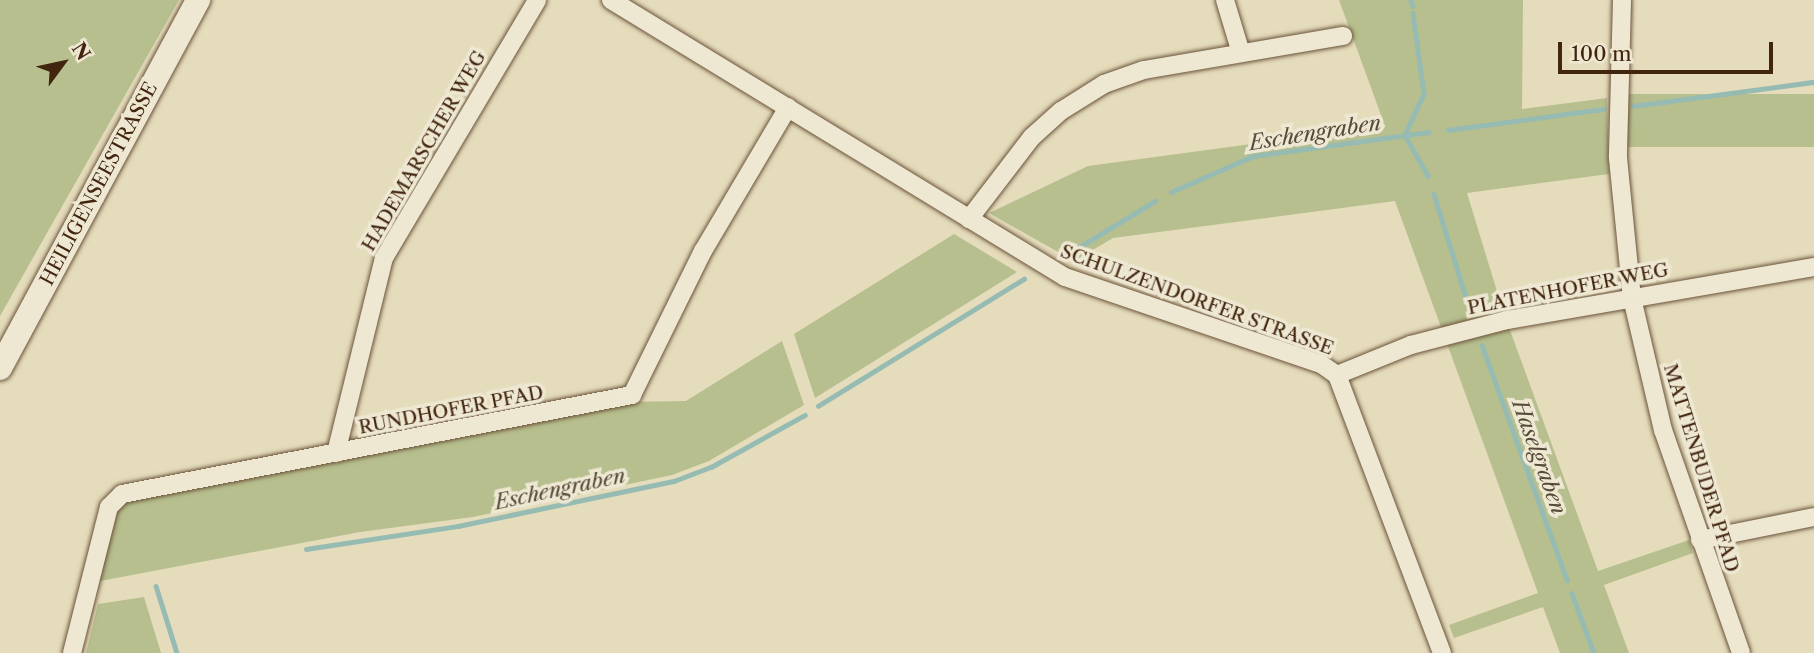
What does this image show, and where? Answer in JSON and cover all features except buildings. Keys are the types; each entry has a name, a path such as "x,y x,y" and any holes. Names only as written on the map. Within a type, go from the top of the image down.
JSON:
{"main road":[{"name":"HEILIGENSEESTRASSE","path":"0,368 198,0"}],"street":[{"name":"HADEMARSCHER WEG","path":"336,453 384,258 537,0"},
{"path":"1224,0 1241,53"},
{"name":"MATTENBUDER PFAD","path":"1622,0 1618,158 1632,298 1663,430 1741,653"},
{"name":"SCHULZENDORFER STRASSE","path":"620,2 1065,277 1321,364 1337,374 1442,653"},
{"path":"969,219 1032,137 1092,90 1143,70 1343,36"},
{"name":"RUNDHOFER PFAD","path":"72,653 109,507 122,494 632,395 703,251 788,107"},
{"name":"PLATENHOFER WEG","path":"1337,374 1356,364 1466,330 1814,267"},
{"path":"1700,540 1814,517"}],"green space":[{"path":"0,0 179,0 0,316"},
{"path":"1339,0 1523,0 1522,109 1607,98 1609,174 1467,193 1503,311 1598,571 1689,540 1693,553 1604,585 1629,653 1560,653 1543,607 1454,638 1449,625 1538,593 1395,201 1113,238 1074,261 989,213 1088,166 1385,126"},
{"path":"1627,94 1814,94 1814,147 1627,147"},
{"path":"954,234 1017,272 815,398 794,334"},
{"path":"782,341 804,405 709,461 672,475 473,517 360,532 95,582 114,514 127,500 623,402 686,401"},
{"path":"144,597 161,653 86,653 98,604"}],"waterway":[{"path":"1411,0 1413,6"},
{"path":"1413,13 1424,94 1405,135 1428,176"},
{"name":"Eschengraben","path":"1633,106 1814,82"},
{"name":"Eschengraben","path":"1448,130 1604,109"},
{"name":"Eschengraben","path":"1171,192 1253,156 1428,132"},
{"name":"Haselgraben","path":"1434,194 1470,310"},
{"name":"Eschengraben","path":"1068,254 1155,201"},
{"name":"Eschengraben","path":"818,406 1024,279"},
{"name":"Haselgraben","path":"1482,345 1567,580"},
{"name":"Eschengraben","path":"306,549 458,526 674,481 711,467 805,415"},
{"path":"156,586 177,653"},
{"name":"Haselgraben","path":"1572,593 1594,653"}]}
